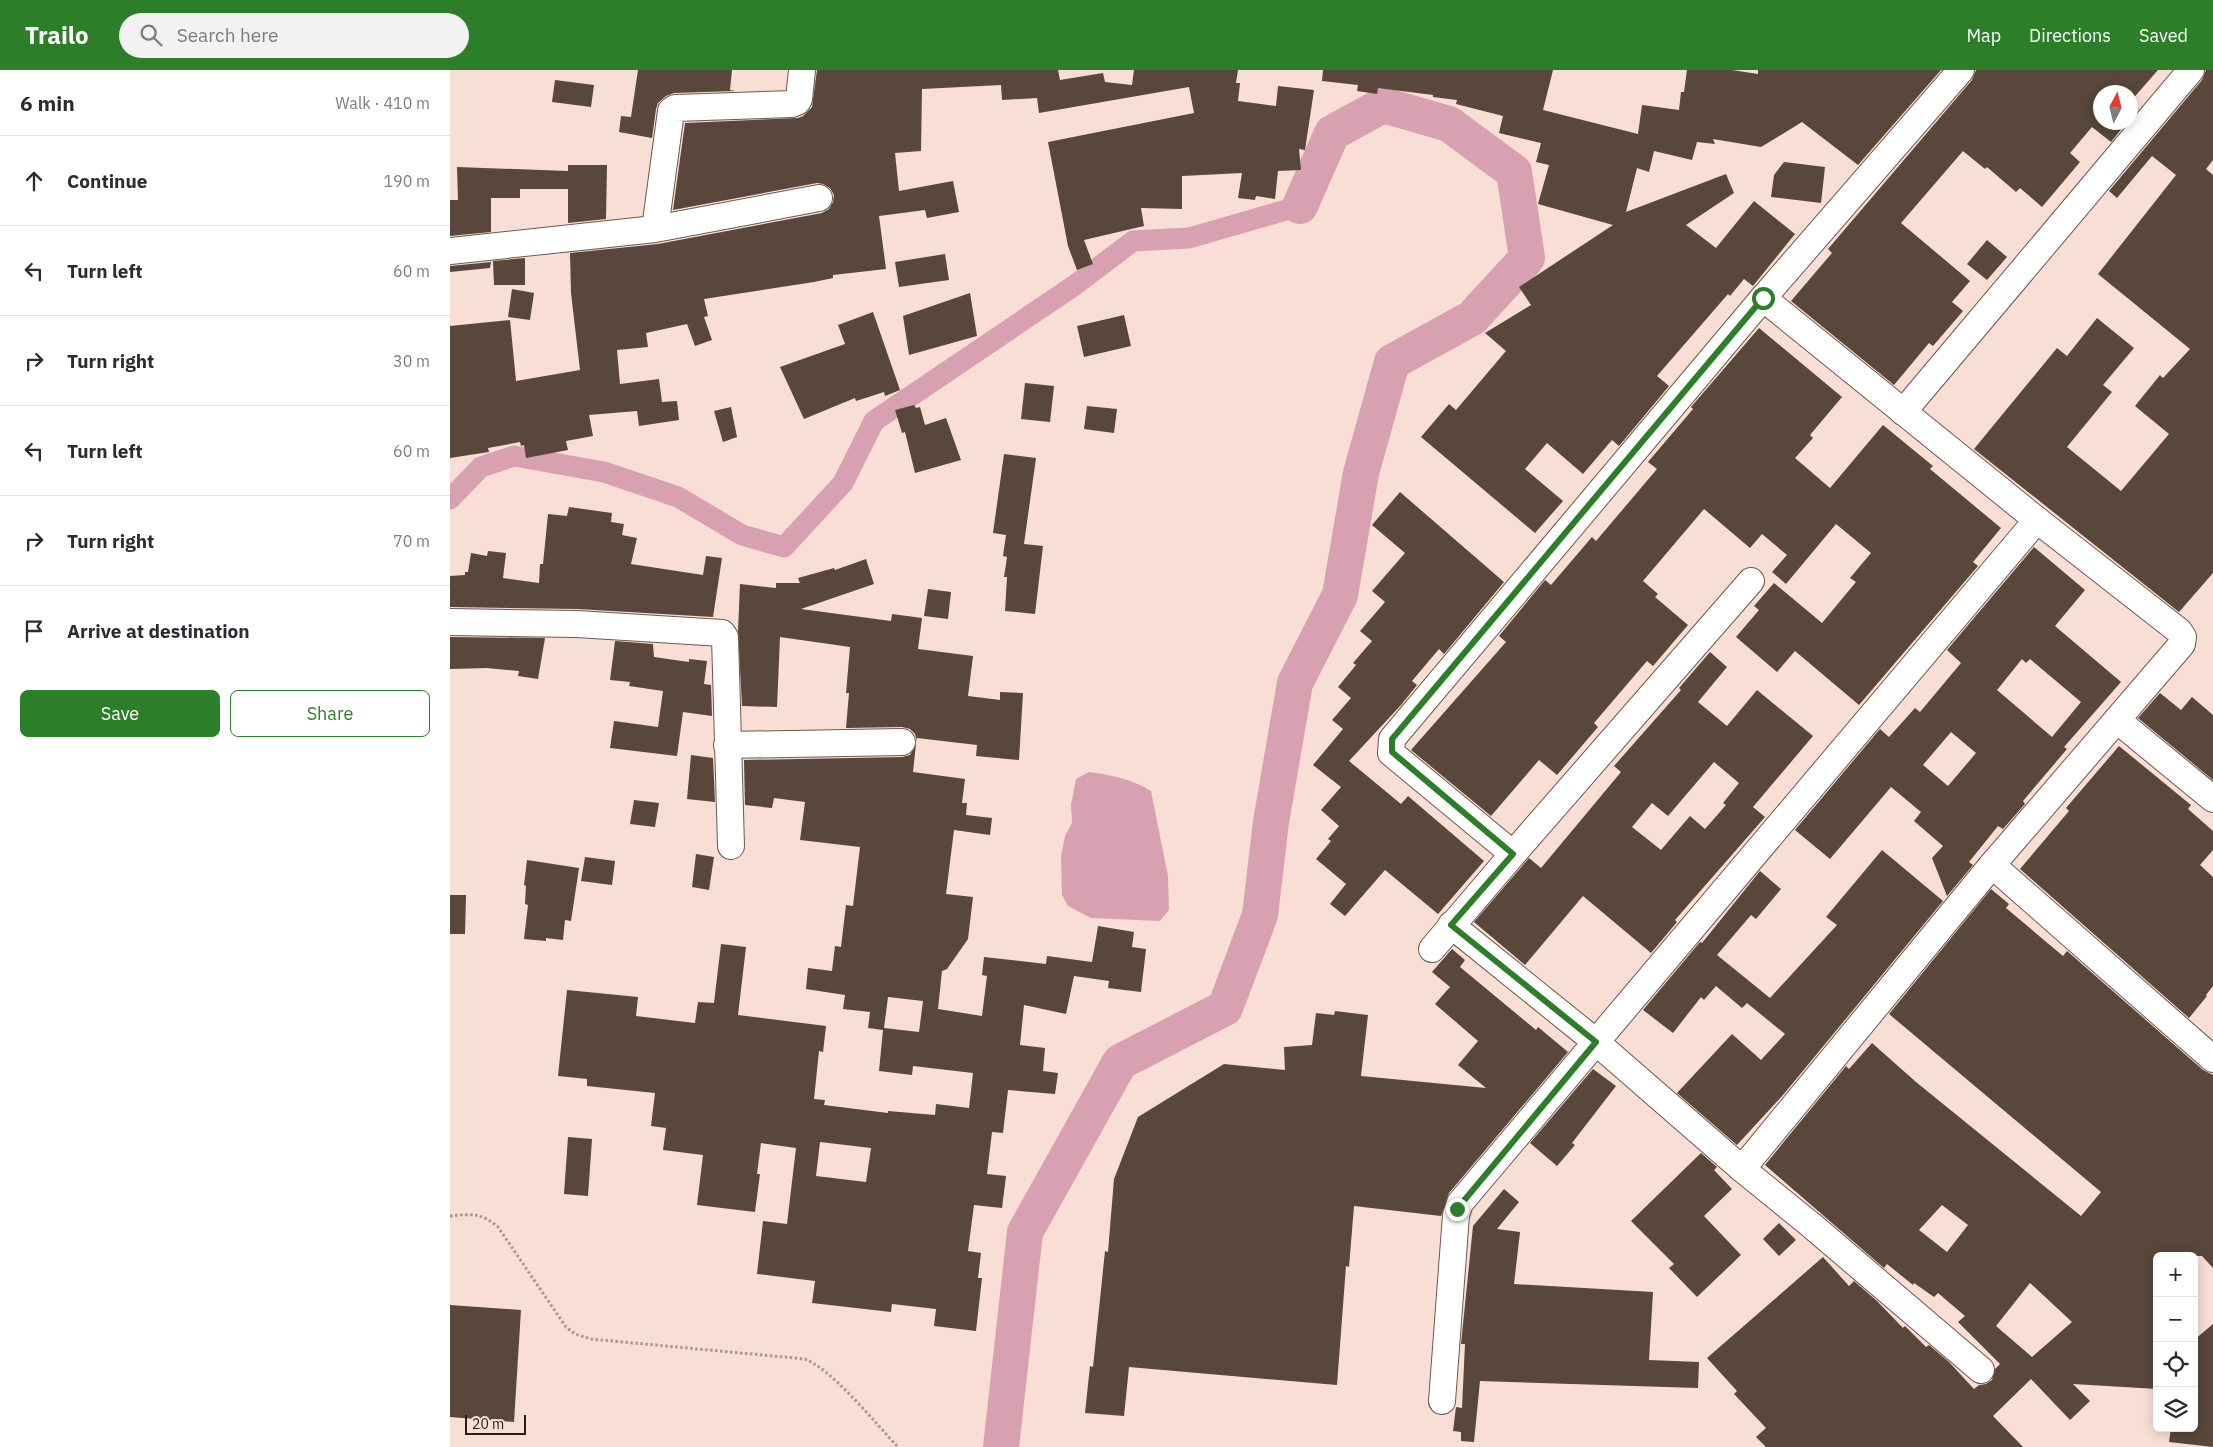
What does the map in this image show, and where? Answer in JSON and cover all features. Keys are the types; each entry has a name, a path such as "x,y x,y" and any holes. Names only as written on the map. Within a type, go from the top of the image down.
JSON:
{"street":[{"path":"656,229 671,111 675,108 792,104 797,102 798,99 802,70"},
{"path":"1513,854 1392,752 1392,739 1763,298 1961,70"},
{"path":"1903,412 2191,70"},
{"path":"450,252 656,229 819,198"},
{"path":"1742,1169 1992,865 2182,644 2183,637 2179,630 2037,520 1763,298"},
{"path":"1442,1401 1457,1209 2037,520"},
{"path":"1432,949 1751,581"},
{"path":"450,622 577,624 722,633 724,637 732,846"},
{"path":"2117,720 2213,799"},
{"path":"727,745 902,742"},
{"path":"1992,865 2213,1058"},
{"path":"1451,925 1596,1042 1742,1169 1981,1370"}],"path":[{"path":"450,1216 478,1214 488,1218 498,1227 566,1327 575,1334 591,1339 805,1359 818,1364 898,1447"}],"shaded area":[{"path":"1089,772 1121,778 1151,791 1168,876 1169,910 1160,921 1091,918 1068,906 1062,895 1061,856 1065,836 1072,823 1071,805 1076,779"}],"building":[{"path":"638,70 732,70 730,90 735,91 674,93 666,96 658,103 652,138 619,132 621,116 631,117"},
{"path":"817,70 1058,70 1060,80 1103,73 1105,82 1132,85 1134,70 1238,70 1236,83 1240,83 1238,101 1276,106 1278,86 1314,90 1305,150 1299,149 1301,170 1278,171 1275,199 1256,196 1255,200 1238,198 1242,173 1182,176 1182,209 1141,208 1144,226 1084,240 1093,264 1077,270 1068,246 1048,142 1194,113 1189,87 1039,113 1037,98 1002,100 1001,85 922,89 921,151 895,153 899,191 953,181 959,212 927,218 925,210 879,216 886,269 833,275 833,278 814,282 704,299 708,316 704,317 712,340 695,346 687,324 646,333 648,347 617,350 620,384 659,379 662,402 677,401 679,420 639,426 637,411 589,415 593,436 566,441 568,450 526,458 524,445 521,446 520,442 488,448 489,452 450,458 450,326 510,320 516,381 580,370 571,293 570,253 658,244 822,213 829,209 834,195 830,188 817,183 673,210 685,123 798,118 803,116 812,107"},
{"path":"1323,70 1553,70 1543,110 1638,134 1642,105 1679,110 1681,92 1684,92 1687,70 1732,70 1758,74 1758,70 1941,70 1858,165 1802,122 1761,147 1713,139 1715,144 1697,142 1692,160 1654,151 1649,172 1637,168 1626,212 1726,174 1734,193 1686,225 1716,248 1754,201 1795,234 1753,286 1744,279 1730,296 1728,294 1657,376 1669,386 1619,446 1612,440 1583,474 1547,443 1525,469 1563,501 1535,533 1421,437 1449,404 1456,410 1506,351 1485,333 1531,305 1519,287 1613,225 1538,204 1549,165 1536,162 1541,143 1499,133 1503,116 1456,104 1457,100 1433,97 1433,95 1378,88 1377,94 1357,91 1358,85 1322,81"},
{"path":"1976,70 2158,70 2138,93 2138,85 2093,85 2093,128 2070,153 2080,162 2042,207 2020,188 2016,192 1987,167 1985,169 1963,151 1901,223 1970,281 1952,302 1963,311 1933,346 1929,343 1894,385 1791,301 1832,253 1828,249 1972,80"},
{"path":"2206,70 2213,70 2213,160 2206,169 2213,175 2213,573 2179,612 1974,449 2057,348 2067,356 2097,318 2134,348 2103,385 2112,392 2067,447 2121,491 2169,434 2135,406 2160,375 2163,378 2190,349 2098,274 2176,175 2152,156 2117,198 2109,191 2202,80"},
{"path":"555,80 594,85 591,107 552,102"},
{"path":"2096,130 2121,130 2111,142"},
{"path":"1784,162 1825,167 1821,203 1771,197 1774,175"},
{"path":"568,165 607,165 606,219 568,223 568,189 520,189 520,198 491,198 491,232 450,236 450,200 458,200 457,167 568,171"},
{"path":"1987,240 2007,257 1987,280 1967,264"},
{"path":"945,254 949,280 899,287 895,262"},
{"path":"525,258 525,285 494,285 493,261"},
{"path":"491,262 490,268 450,272 450,266"},
{"path":"512,289 534,293 530,320 508,317"},
{"path":"970,293 977,336 909,355 903,316"},
{"path":"873,312 900,390 885,396 884,392 856,401 855,398 804,419 780,367 845,344 838,325"},
{"path":"1124,315 1131,346 1084,357 1077,326"},
{"path":"1759,328 1842,397 1810,435 1813,438 1795,458 1830,488 1883,425 1933,466 1930,469 2001,528 1973,562 1978,566 1859,705 1795,651 1777,672 1736,637 1759,610 1754,606 1774,583 1822,623 1856,582 1850,578 1871,553 1836,524 1786,584 1772,572 1787,555 1762,534 1750,548 1704,509 1643,581 1658,594 1655,597 1688,625 1653,666 1647,661 1594,723 1598,727 1557,775 1539,760 1491,816 1411,750 1506,642 1499,636 1545,580 1551,585 1592,537 1596,541 1657,469 1648,462 1693,409 1691,407"},
{"path":"1025,383 1054,386 1050,422 1021,419"},
{"path":"914,405 916,408 920,407 925,425 946,418 961,460 915,473 905,432 902,433 895,410"},
{"path":"1087,406 1117,409 1114,433 1084,429"},
{"path":"731,407 737,437 723,442 714,411"},
{"path":"1004,454 1036,458 1024,544 1043,546 1035,614 1005,611 1007,577 1004,577 1007,557 1003,556 1006,535 993,533"},
{"path":"1400,492 1504,582 1444,654 1439,649 1412,681 1417,685 1401,705 1349,761 1401,804 1408,796 1484,861 1438,914 1385,870 1345,916 1330,904 1346,884 1316,859 1331,841 1328,839 1339,826 1321,810 1341,787 1313,765 1343,729 1332,720 1351,698 1338,687 1356,665 1353,663 1372,641 1360,631 1385,602 1372,591 1405,553 1372,525"},
{"path":"569,507 612,513 611,522 624,524 622,535 637,538 631,564 703,575 706,556 722,558 713,617 578,609 450,607 450,576 465,575 465,572 468,572 471,553 487,556 488,551 506,553 503,578 539,583 540,564 543,564 548,514 567,516"},
{"path":"2034,547 2085,590 2055,626 2121,682 2064,747 2067,749 2023,801 2025,804 2003,829 1998,826 1969,862 1973,865 1947,896 1932,858 1943,846 1914,821 1921,812 1891,787 1830,859 1795,830 1880,729 1889,737 1915,708 1920,712 1961,663 1947,650","holes":["2022,659 2026,663 2030,659 2081,702 2052,737 1997,690","1951,732 1976,753 1948,786 1923,765"]},
{"path":"866,559 874,584 801,609 891,621 892,614 922,618 918,649 973,656 968,696 1000,700 1000,692 1023,693 1019,760 976,756 977,745 917,738 917,741 915,734 910,729 902,727 846,728 849,693 846,693 850,647 780,637 777,707 742,706 738,631 740,584 776,588 776,583 800,583 798,578 834,568 835,570"},
{"path":"928,589 951,592 948,619 924,616"},
{"path":"450,637 545,638 538,679 518,676 519,671 487,668 450,669"},
{"path":"615,641 653,644 654,657 689,662 689,659 707,661 704,684 711,685 712,716 683,712 677,756 610,748 614,721 658,727 663,691 629,686 630,682 610,680"},
{"path":"1710,652 1727,667 1698,702 1727,726 1757,690 1813,736 1753,807 1765,817 1675,920 1677,922 1651,953 1583,896 1525,965 1474,922 1529,858 1541,868 1621,772 1614,766 1681,690 1679,688","holes":["1714,762 1739,783 1723,803 1726,805 1705,829 1690,816 1661,850 1632,827 1652,803 1668,816"]},
{"path":"2160,693 2181,710 2192,697 2213,715 2213,780 2138,718"},
{"path":"916,744 913,772 965,779 962,803 967,803 966,815 992,818 990,835 954,830 946,894 973,897 968,939 947,969 942,971 938,1009 982,1016 987,976 982,975 984,957 1046,964 1047,956 1092,962 1098,926 1134,932 1132,947 1146,949 1141,992 1108,988 1109,981 1074,976 1066,1014 1024,1005 1020,1045 1045,1048 1043,1071 1058,1073 1055,1094 1008,1090 1003,1133 992,1132 987,1174 1006,1176 1002,1208 974,1205 968,1251 981,1253 978,1278 982,1278 976,1331 934,1326 936,1309 892,1304 891,1312 812,1303 815,1281 757,1274 763,1221 787,1224 796,1148 761,1143 757,1174 760,1174 755,1212 697,1205 703,1155 663,1150 666,1128 651,1126 655,1093 587,1086 587,1079 558,1076 567,990 638,997 636,1016 695,1023 698,1002 714,1003 721,944 746,947 738,1015 826,1026 823,1052 819,1051 814,1099 825,1100 824,1105 888,1113 888,1111 935,1115 936,1104 969,1108 973,1073 913,1066 912,1075 879,1071 883,1030 868,1028 870,1012 843,1009 845,995 806,989 808,968 832,971 835,946 841,947 846,905 853,906 860,847 800,840 805,802 774,798 772,808 745,805 744,760 902,757 910,755","holes":["888,997 923,1001 919,1032 884,1028","820,1142 871,1148 866,1182 816,1176"]},
{"path":"2119,746 2191,805 2188,809 2213,831 2213,850 2200,865 2213,877 2213,986 2189,1018 2020,869 2069,811 2066,808"},
{"path":"691,755 713,758 715,802 687,799"},
{"path":"634,800 659,803 655,827 630,824"},
{"path":"1882,850 1943,901 1783,1095 1737,1145 1677,1093 1732,1034 1761,1060 1785,1034 1747,1003 1742,1008 1716,986 1704,1000 1701,997 1673,1033 1643,1010 1700,942 1702,943 1760,871 1781,889 1756,919 1751,915 1717,955 1770,998 1837,925 1826,917"},
{"path":"696,854 714,857 709,890 692,887"},
{"path":"585,857 615,861 612,885 581,881"},
{"path":"527,860 579,868 571,921 565,920 563,940 546,938 546,941 524,939 528,905 525,904 526,886 524,885"},
{"path":"1991,889 2009,904 2006,908 2063,956 2067,951 2203,1070 2213,1075 2213,1268 2202,1256 2198,1256 2198,1252 2153,1252 2153,1389 2073,1384 2090,1401 2070,1420 2031,1379 1993,1416 2023,1447 1766,1447 1756,1437 1766,1428 1734,1394 1737,1391 1707,1358 1823,1257 1849,1286 1854,1281 1903,1328 1905,1326 1926,1347 1929,1345 1949,1362 1974,1389 1992,1380 1995,1369 2000,1364 1958,1322 1965,1316 1938,1293 1934,1297 1914,1283 1913,1285 1887,1264 1884,1268 1765,1165 1846,1066 1849,1069 1872,1043 1916,1082 2081,1216 2101,1192 1889,1014","holes":["1942,1205 1968,1225 1947,1252 1919,1230","2030,1283 2072,1322 2032,1357 1996,1326"]},
{"path":"450,895 466,895 465,934 450,934"},
{"path":"1452,949 1465,960 1460,967 1536,1030 1538,1027 1568,1052 1449,1193 1441,1216 1354,1206 1349,1267 1346,1266 1337,1385 1129,1367 1124,1416 1085,1413 1090,1366 1093,1367 1105,1251 1108,1252 1114,1179 1138,1117 1224,1064 1285,1070 1284,1047 1312,1045 1316,1013 1334,1015 1335,1011 1368,1015 1361,1076 1486,1088 1458,1065 1478,1041 1435,1004 1450,987 1432,972"},
{"path":"1593,1069 1616,1086 1572,1143 1575,1145 1557,1166 1530,1143"},
{"path":"568,1137 592,1139 588,1196 564,1194"},
{"path":"1701,1153 1717,1167 1714,1170 1732,1189 1704,1216 1741,1255 1697,1297 1669,1268 1674,1264 1631,1221"},
{"path":"1504,1189 1519,1202 1497,1229 1520,1232 1514,1284 1653,1292 1649,1360 1699,1362 1698,1388 1480,1381 1474,1442 1461,1441 1461,1432 1453,1431 1456,1407 1462,1408 1465,1344 1461,1344 1473,1226"},
{"path":"1779,1223 1796,1240 1779,1256 1763,1239"},
{"path":"450,1305 521,1310 514,1422 450,1417"},
{"path":"2213,1324 2213,1447 2169,1442 2170,1432 2198,1432 2198,1337"}],"waterway":[{"path":"1001,1447 1025,1232 1120,1062 1225,1008 1260,915 1271,822 1295,683 1340,595 1361,473 1392,362 1472,318 1527,258 1514,172 1449,124 1383,105 1332,133 1300,206"},
{"path":"450,499 481,467 514,456 604,472 678,497 742,535 784,547 843,483 874,421 1075,285 1133,241 1189,238 1300,206"}],"route":[{"path":"1457,1209 1460,1203 1596,1042 1451,925 1513,854 1392,752 1390,744 1392,739 1763,298"}]}
